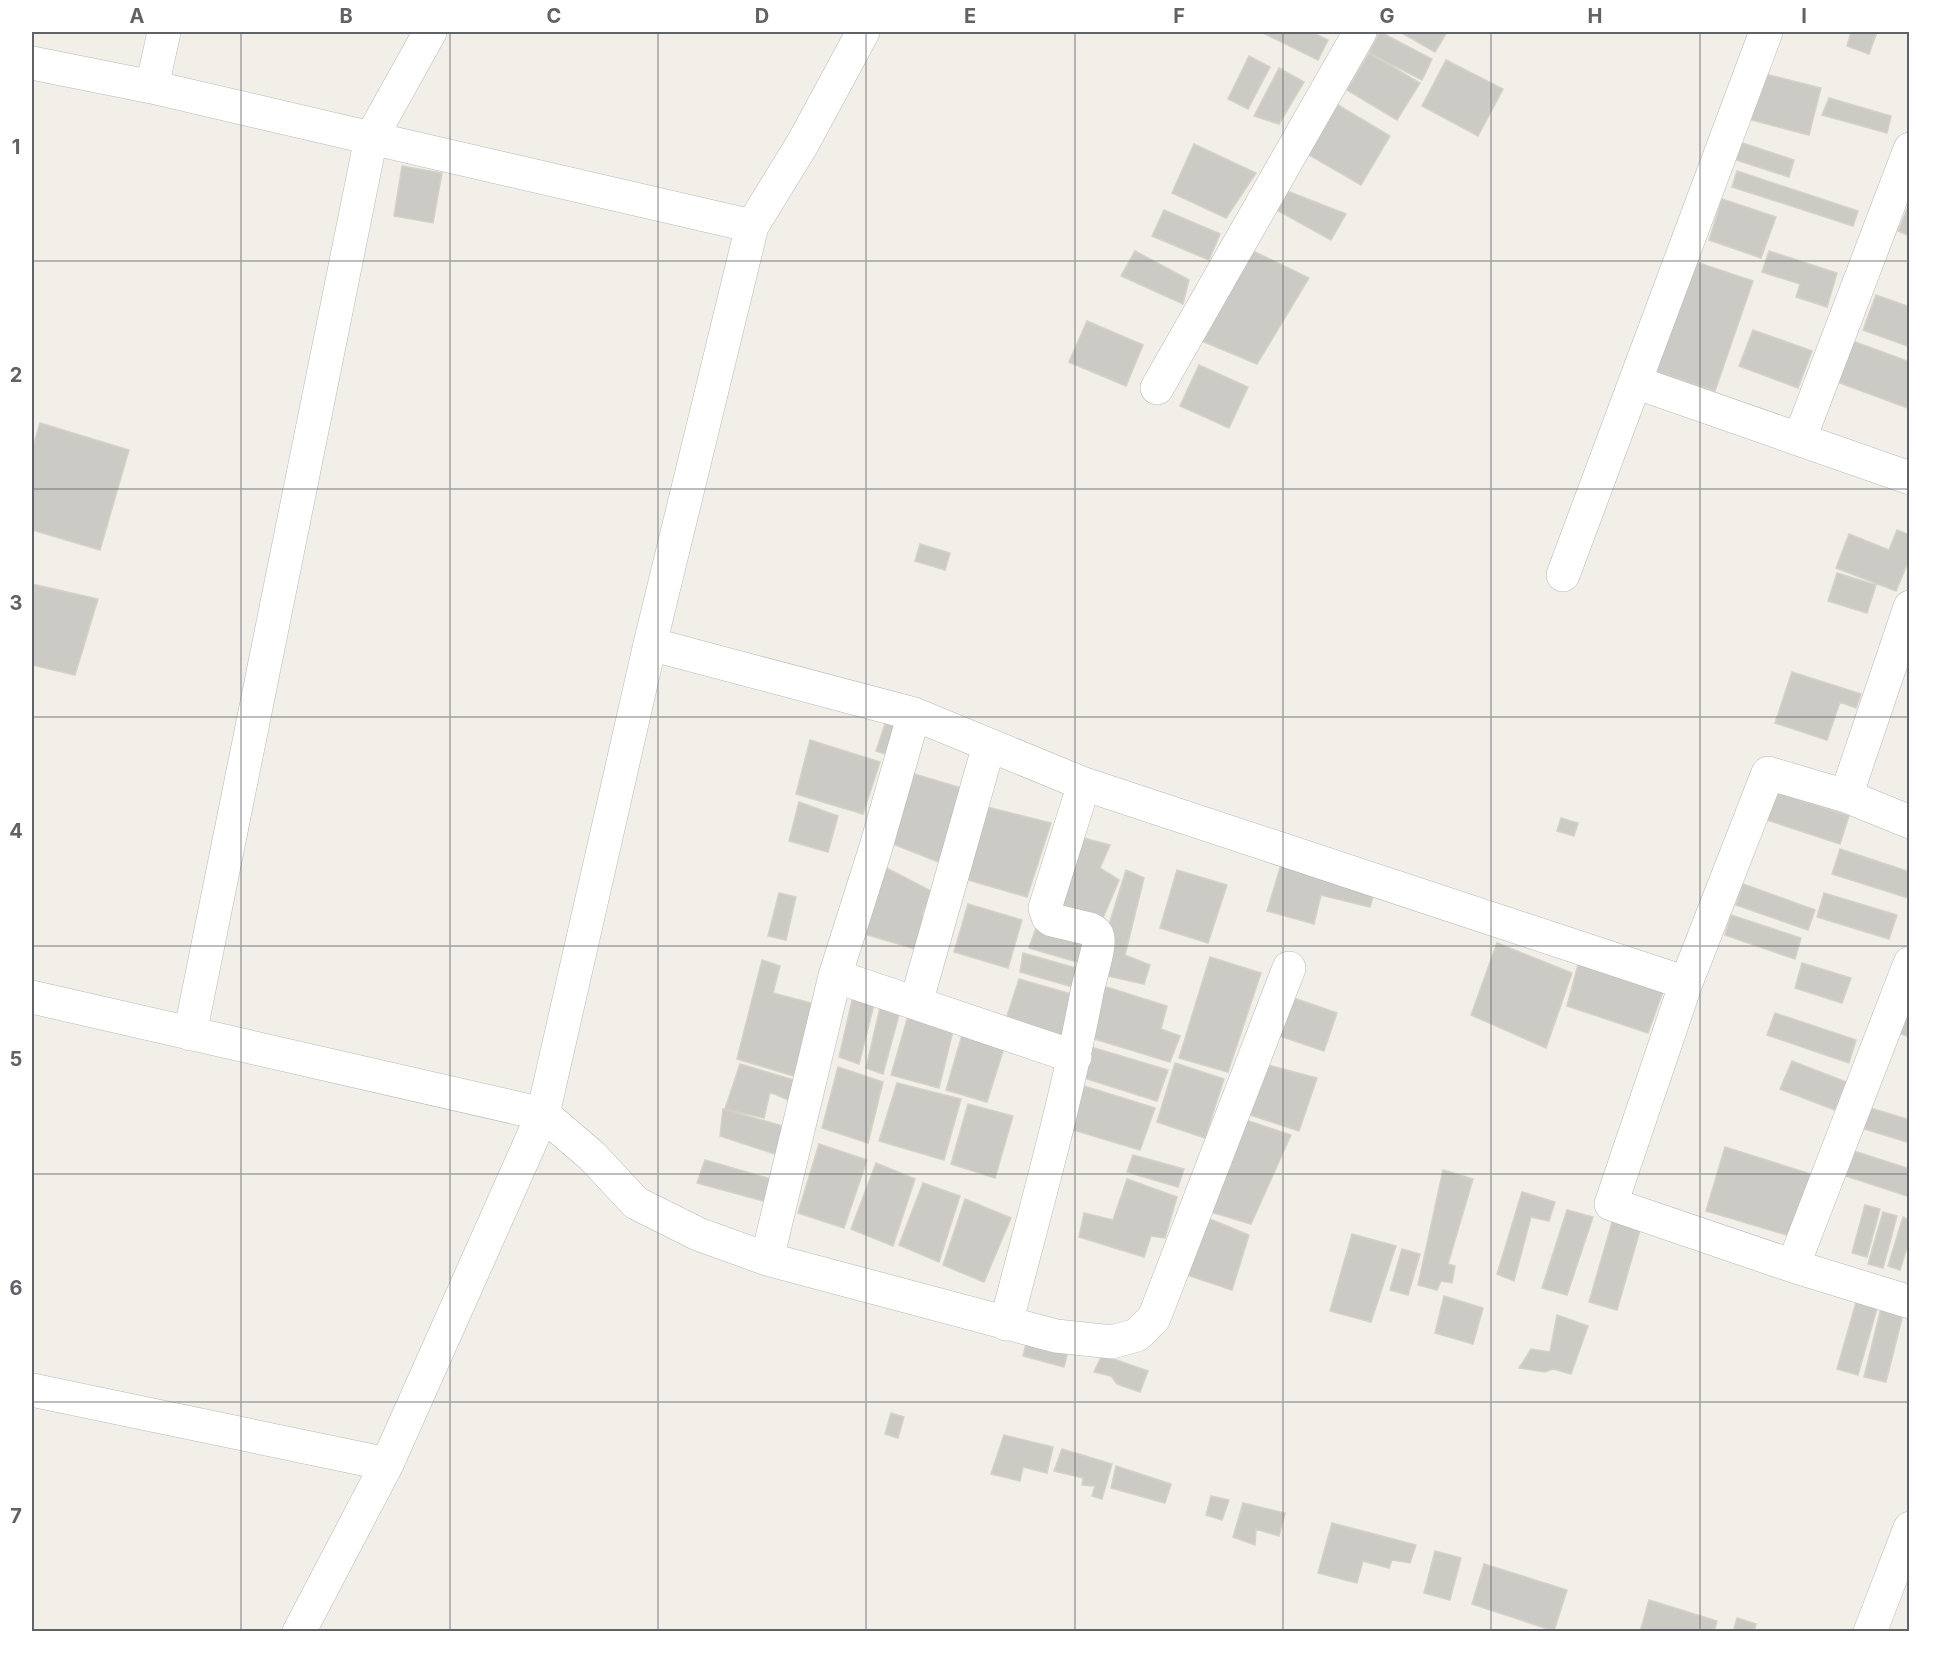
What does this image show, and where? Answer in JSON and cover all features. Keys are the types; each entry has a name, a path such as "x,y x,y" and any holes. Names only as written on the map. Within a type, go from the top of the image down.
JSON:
{"street":[{"path":"152,87 164,32"},
{"path":"190,1034 371,138 430,32"},
{"path":"299,1632 387,1464 543,1114 650,644 752,226 803,143 864,32"},
{"path":"1157,388 1360,32"},
{"path":"1563,574 1766,32"},
{"path":"32,63 152,87 752,226"},
{"path":"1800,438 1910,149"},
{"path":"1635,382 1910,478"},
{"path":"1846,796 1910,607"},
{"path":"650,644 914,714 1084,784 1686,983"},
{"path":"767,1259 835,976 876,847 914,714"},
{"path":"916,1003 990,746"},
{"path":"1910,822 1846,796 1768,773 1686,983 1611,1204 1793,1266 1910,1302"},
{"path":"1006,1324 1075,1058 1098,938 1090,929 1052,920 1048,917 1045,908 1084,784"},
{"path":"1793,1266 1910,963"},
{"path":"32,997 543,1114 592,1156 636,1203 698,1234 767,1259 1006,1324 1056,1336 1112,1342 1137,1335 1154,1318 1289,968"},
{"path":"835,976 1075,1058"},
{"path":"32,1390 387,1464"},
{"path":"1870,1632 1910,1528"}],"building":[{"path":"1261,32 1312,32 1328,40 1318,60"},
{"path":"1380,32 1432,59 1422,80 1369,53"},
{"path":"1400,32 1447,32 1435,52"},
{"path":"1851,32 1877,32 1869,54 1847,46"},
{"path":"1369,53 1420,83 1397,120 1347,90"},
{"path":"1249,56 1270,67 1248,109 1228,99"},
{"path":"1446,60 1503,89 1478,136 1422,106"},
{"path":"1279,68 1304,82 1279,124 1254,116"},
{"path":"1757,72 1821,88 1809,135 1744,118"},
{"path":"1829,98 1891,116 1887,133 1822,115"},
{"path":"1333,102 1390,136 1361,185 1304,152"},
{"path":"1733,140 1794,160 1789,177 1727,157"},
{"path":"1194,144 1256,173 1226,218 1172,193"},
{"path":"402,166 442,173 433,223 394,216"},
{"path":"1737,171 1858,211 1853,226 1732,187"},
{"path":"1282,189 1346,214 1331,240 1273,208"},
{"path":"1722,199 1776,217 1761,258 1709,240"},
{"path":"1910,207 1910,236 1898,231"},
{"path":"1164,210 1220,234 1209,260 1152,236"},
{"path":"1251,250 1309,278 1257,364 1199,340"},
{"path":"1135,251 1189,280 1183,304 1121,276"},
{"path":"1769,251 1837,273 1827,307 1796,297 1800,284 1762,272"},
{"path":"1693,261 1753,281 1715,391 1656,371"},
{"path":"1876,295 1910,307 1910,347 1863,330"},
{"path":"1087,321 1143,345 1126,386 1069,362"},
{"path":"1753,330 1812,351 1798,388 1739,366"},
{"path":"1847,339 1910,362 1910,409 1832,380"},
{"path":"1199,365 1248,387 1229,428 1180,406"},
{"path":"40,423 129,450 100,550 32,530 32,450"},
{"path":"1897,530 1910,535 1910,557 1896,591 1836,568 1849,534 1889,550"},
{"path":"920,544 950,553 945,570 915,561"},
{"path":"1837,573 1876,585 1867,613 1828,601"},
{"path":"32,584 98,599 75,675 32,665"},
{"path":"1792,672 1861,694 1856,708 1840,702 1827,740 1775,723"},
{"path":"889,712 910,718 897,758 876,751"},
{"path":"810,740 880,762 863,814 796,794"},
{"path":"901,770 968,790 946,865 883,840"},
{"path":"1770,790 1849,816 1840,844 1761,818"},
{"path":"799,802 838,816 828,852 789,841"},
{"path":"979,805 1051,823 1027,897 961,878"},
{"path":"1561,818 1578,823 1574,836 1557,831"},
{"path":"1076,836 1110,845 1100,868 1119,880 1103,918 1057,903"},
{"path":"1840,849 1910,872 1908,898 1832,874"},
{"path":"877,863 931,891 922,915 932,920 919,950 851,930"},
{"path":"1281,865 1375,889 1370,907 1321,895 1314,924 1267,911"},
{"path":"1126,870 1144,878 1125,955 1150,965 1144,984 1094,973"},
{"path":"1177,870 1227,885 1208,943 1160,928"},
{"path":"1743,884 1815,910 1808,930 1736,905"},
{"path":"779,893 796,897 786,940 768,936"},
{"path":"1824,893 1897,915 1889,939 1817,917"},
{"path":"968,904 1022,920 1008,968 954,952"},
{"path":"1731,915 1801,938 1795,959 1725,935"},
{"path":"1037,925 1091,940 1084,964 1029,948"},
{"path":"1497,943 1572,973 1546,1048 1471,1015"},
{"path":"1023,953 1083,970 1080,989 1020,972"},
{"path":"1210,957 1261,973 1228,1072 1179,1058"},
{"path":"1580,957 1665,986 1648,1033 1567,1006"},
{"path":"762,960 780,966 773,993 826,1007 807,1080 737,1059"},
{"path":"1802,963 1851,978 1842,1003 1795,988"},
{"path":"1019,979 1078,996 1066,1038 1006,1019"},
{"path":"1100,985 1167,1006 1161,1029 1180,1036 1170,1062 1088,1037"},
{"path":"854,992 876,997 859,1064 839,1057"},
{"path":"1291,997 1337,1013 1324,1051 1277,1035"},
{"path":"882,999 902,1004 883,1074 866,1068"},
{"path":"910,1009 955,1023 939,1088 891,1075"},
{"path":"1905,1010 1910,1011 1910,1037 1898,1033"},
{"path":"1775,1013 1856,1040 1849,1063 1767,1035"},
{"path":"962,1035 1004,1048 987,1102 946,1090"},
{"path":"1091,1047 1168,1070 1157,1101 1081,1077"},
{"path":"1792,1061 1846,1082 1835,1110 1780,1089"},
{"path":"1175,1063 1224,1079 1205,1138 1157,1122"},
{"path":"1261,1063 1317,1078 1299,1131 1244,1113"},
{"path":"740,1064 794,1080 788,1100 770,1092 764,1118 725,1109"},
{"path":"838,1067 883,1082 868,1143 822,1128"},
{"path":"897,1083 961,1099 944,1160 879,1141"},
{"path":"1081,1085 1155,1108 1140,1150 1067,1128"},
{"path":"968,1104 1013,1116 995,1178 951,1164"},
{"path":"1864,1106 1910,1120 1910,1143 1858,1127"},
{"path":"723,1109 793,1129 784,1157 720,1136"},
{"path":"1240,1118 1291,1135 1251,1224 1204,1210"},
{"path":"819,1144 867,1160 844,1228 798,1213"},
{"path":"1725,1147 1817,1176 1797,1238 1706,1211"},
{"path":"1854,1151 1910,1169 1910,1197 1846,1176"},
{"path":"1133,1155 1184,1169 1178,1187 1127,1172"},
{"path":"705,1160 778,1181 771,1203 697,1183"},
{"path":"876,1163 915,1179 893,1246 851,1229"},
{"path":"1443,1170 1473,1179 1448,1264 1455,1266 1452,1283 1441,1281 1437,1290 1418,1285"},
{"path":"1127,1179 1177,1197 1165,1238 1151,1236 1144,1257 1079,1237 1084,1213 1113,1220"},
{"path":"923,1183 960,1196 939,1262 899,1245"},
{"path":"1522,1192 1555,1202 1549,1221 1531,1217 1514,1281 1497,1274"},
{"path":"965,1199 1011,1218 984,1282 943,1265"},
{"path":"1865,1205 1880,1209 1867,1257 1852,1253"},
{"path":"1567,1210 1593,1217 1567,1295 1542,1288"},
{"path":"1883,1212 1897,1216 1883,1268 1868,1264"},
{"path":"1200,1215 1249,1235 1232,1290 1181,1273"},
{"path":"1903,1217 1910,1220 1910,1238 1900,1270 1888,1266"},
{"path":"1613,1219 1641,1227 1617,1310 1589,1302"},
{"path":"1352,1234 1396,1246 1371,1322 1330,1311"},
{"path":"1402,1249 1420,1254 1408,1295 1390,1290"},
{"path":"1859,1292 1880,1298 1858,1375 1837,1369"},
{"path":"1444,1296 1483,1308 1473,1344 1435,1333"},
{"path":"1883,1300 1905,1306 1886,1382 1864,1377"},
{"path":"1557,1315 1588,1326 1571,1374 1553,1369 1545,1372 1519,1368 1531,1349 1550,1352"},
{"path":"1029,1332 1070,1343 1064,1367 1023,1356"},
{"path":"1102,1355 1148,1371 1140,1392 1117,1384 1111,1376 1094,1372"},
{"path":"891,1413 904,1417 898,1438 885,1434"},
{"path":"1004,1435 1053,1447 1047,1473 1023,1467 1020,1481 991,1474"},
{"path":"1062,1449 1112,1464 1102,1499 1092,1496 1095,1486 1082,1485 1083,1478 1054,1471"},
{"path":"1116,1466 1171,1484 1165,1503 1111,1488"},
{"path":"1211,1496 1229,1500 1222,1520 1206,1515"},
{"path":"1243,1503 1285,1513 1279,1536 1256,1529 1255,1545 1233,1537"},
{"path":"1332,1523 1416,1545 1410,1563 1392,1560 1389,1568 1363,1561 1357,1583 1318,1573"},
{"path":"1435,1551 1461,1558 1450,1600 1424,1593"},
{"path":"1484,1564 1567,1590 1554,1631 1472,1604"},
{"path":"1649,1600 1717,1621 1714,1632 1640,1632"},
{"path":"1737,1618 1756,1624 1754,1632 1733,1632"}]}
